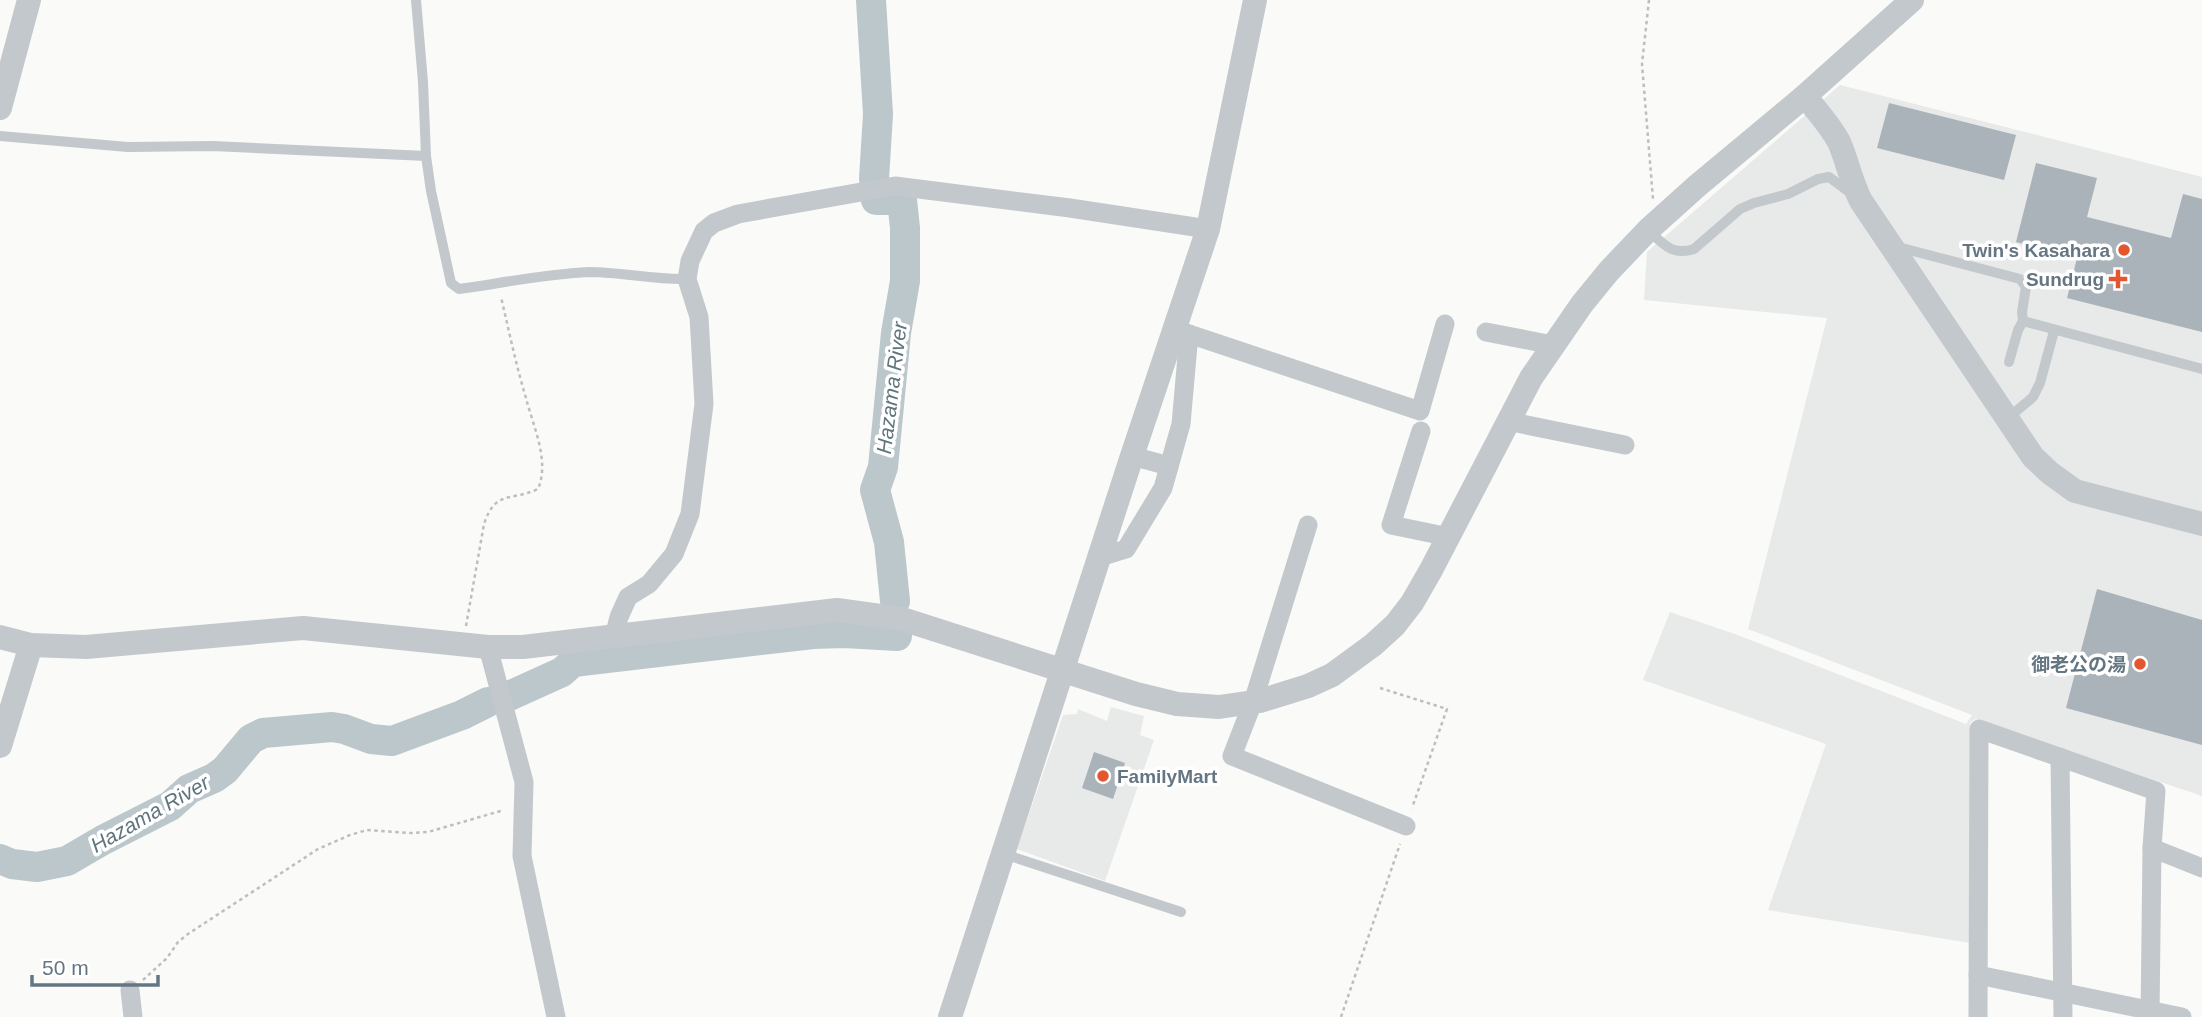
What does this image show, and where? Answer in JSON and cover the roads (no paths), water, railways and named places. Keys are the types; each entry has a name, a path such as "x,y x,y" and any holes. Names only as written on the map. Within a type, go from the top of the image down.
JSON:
{"street":[{"path":"0,108 29,0"},
{"path":"950,1017 1132,456 1182,332 1208,229 1255,0"},
{"path":"0,637 32,645 86,647 303,628 475,645 523,647 837,610 902,619 1136,694 1177,704 1219,707 1253,702 1308,686 1332,675 1373,645 1395,625 1412,603 1449,537 1507,421 1553,345 1609,271 1651,228 1912,0"},
{"path":"1805,96 1828,123 1861,201 2033,457 2075,491 2202,524"},
{"path":"614,637 628,597 649,584 674,554 690,514 704,404 699,317 687,279 696,246 704,231 714,223 738,214 895,186 1208,229"},
{"path":"1182,332 1420,411 1445,324"},
{"path":"1100,557 1126,549 1163,488 1181,424 1182,332"},
{"path":"1486,332 1553,345"},
{"path":"1507,421 1625,445"},
{"path":"1420,431 1391,525 1449,537"},
{"path":"1132,456 1169,466"},
{"path":"1308,525 1253,702 1232,755 1406,826"},
{"path":"0,746 32,645"},
{"path":"475,645 524,782 522,856 556,1017"},
{"path":"1978,1017 1979,729 2156,791 2152,848 2150,1013"},
{"path":"2060,757 2063,1017"},
{"path":"2152,848 2202,868"},
{"path":"1978,975 2150,1013 2182,1017"},
{"path":"130,990 133,1017"}],"lane":[{"path":"415,0 424,82 426,156 431,191 452,283 459,289 592,272 687,279"},
{"path":"0,136 128,147 214,146 426,156"},
{"path":"1651,228 1675,252 1684,252 1694,248 1740,209 1788,194 1818,179 1829,177 1861,201"},
{"path":"1891,244 2020,279 2026,288 2023,321 2010,362"},
{"path":"2023,321 2202,369"},
{"path":"2008,418 2033,397 2040,383 2054,331"},
{"path":"1003,854 1181,912"}],"waterway":[{"name":"Hazama River","path":"871,0 878,114 874,179"},
{"name":"Hazama River","path":"875,197 876,200 902,200 905,228 905,281 896,333 883,467 875,490 889,542 895,601"},
{"name":"Hazama River","path":"509,696 562,672 573,662 813,634 897,636 897,629"},
{"name":"Hazama River","path":"0,859 12,864 37,867 67,861 170,806 189,789 214,778 225,770 251,739 263,733 332,727 371,739 392,741 462,715 488,702"}],"place":[{"name":"Twin's Kasahara","path":"2124,250"},
{"name":"Sundrug","path":"2118,279"},
{"name":"御老公の湯","path":"2140,664"},
{"name":"FamilyMart","path":"1103,776"}]}
